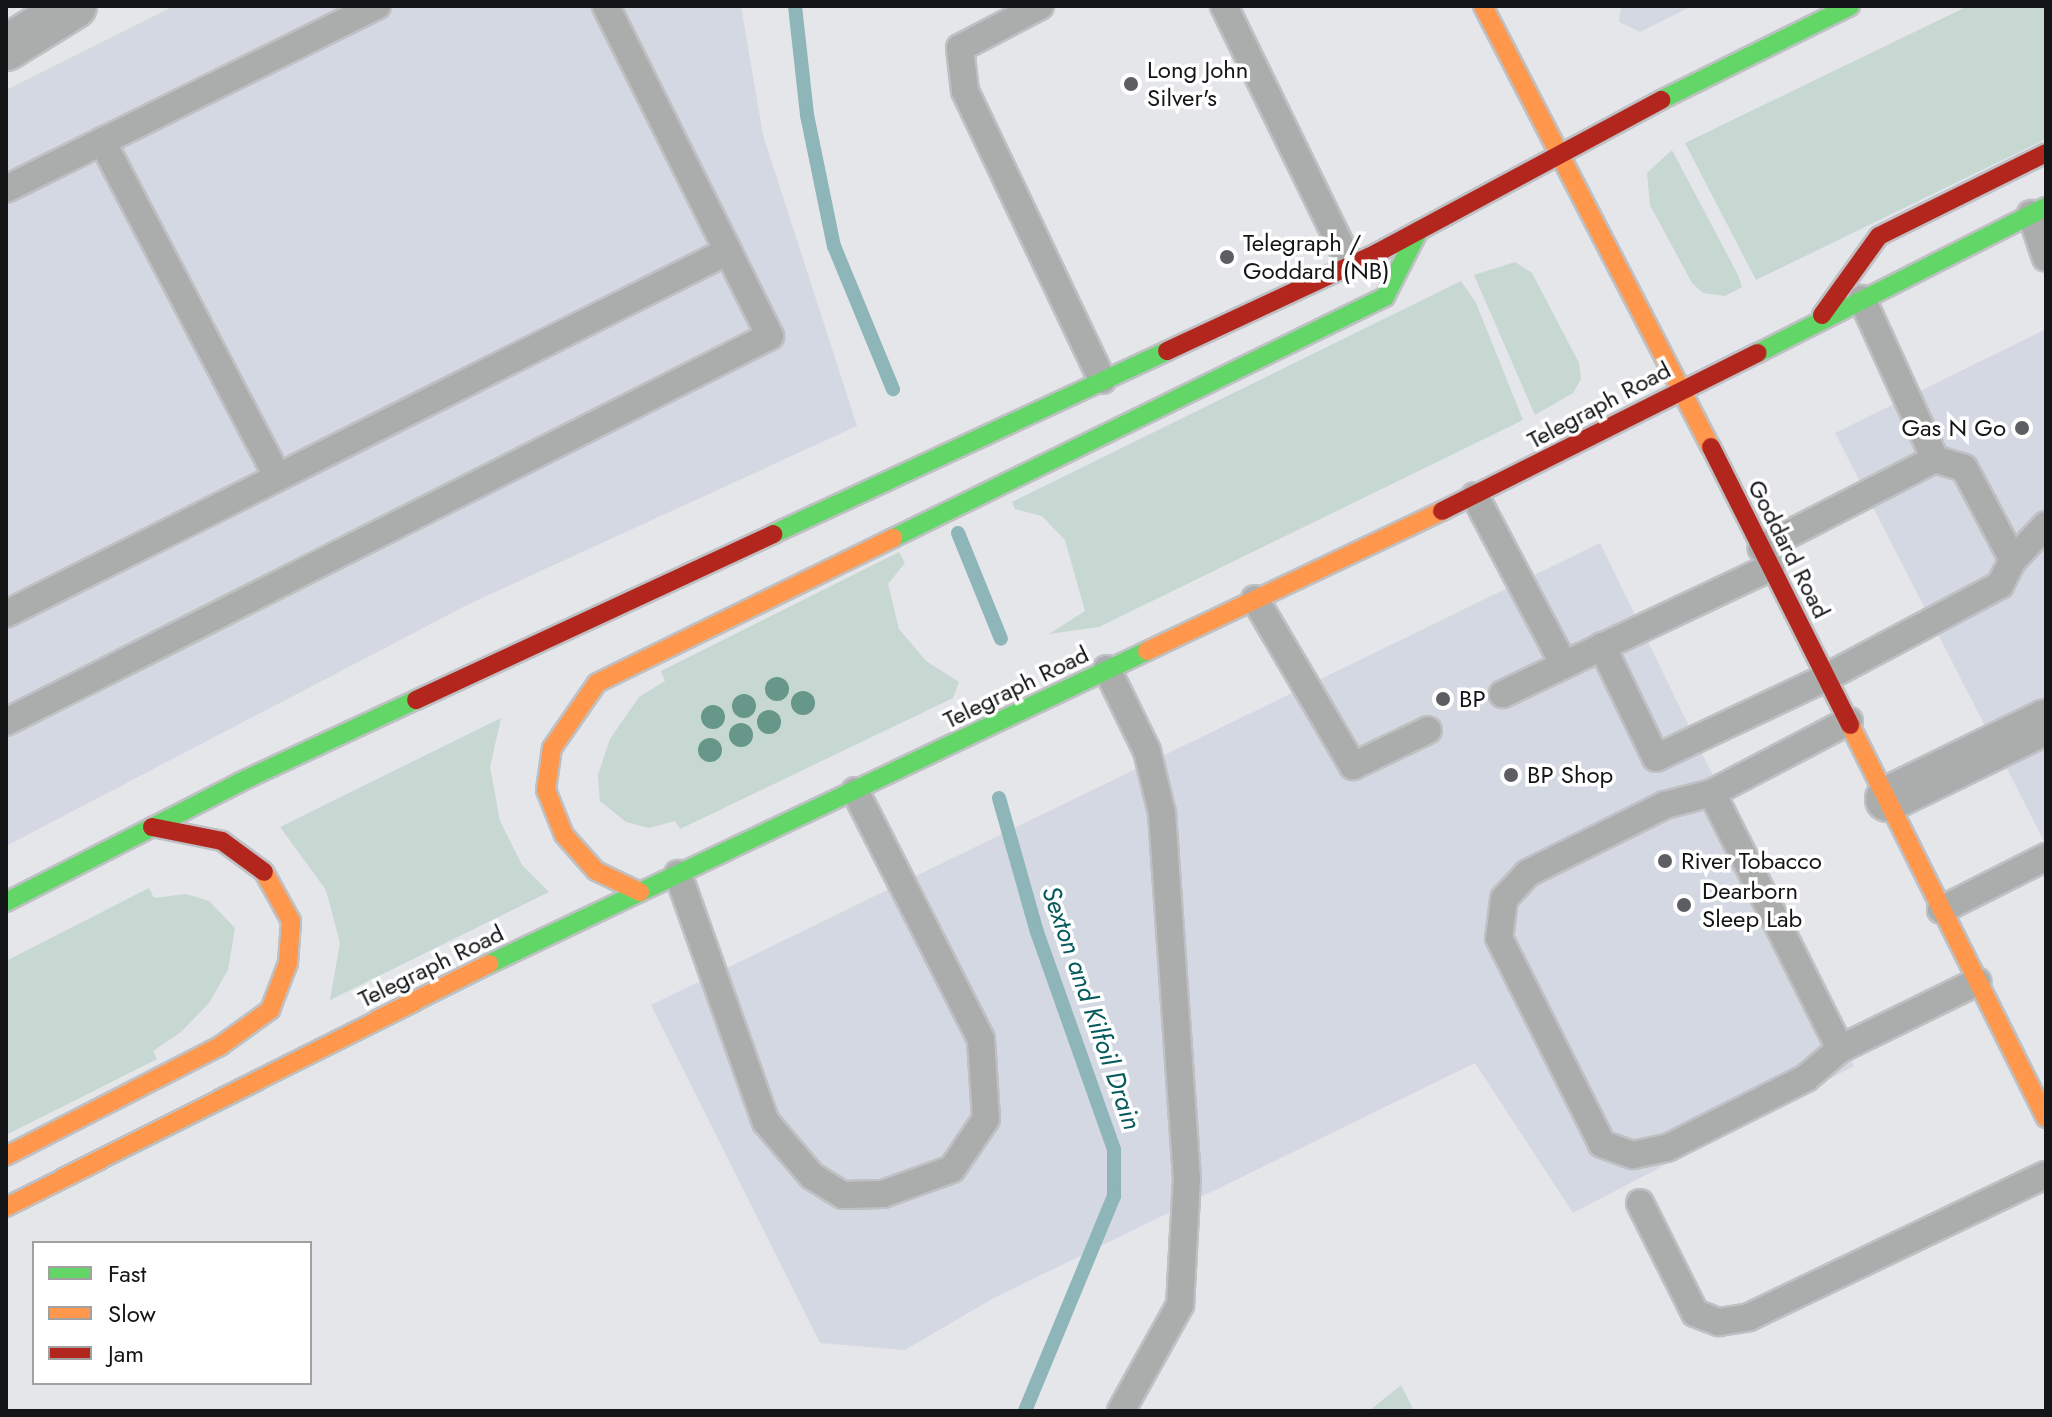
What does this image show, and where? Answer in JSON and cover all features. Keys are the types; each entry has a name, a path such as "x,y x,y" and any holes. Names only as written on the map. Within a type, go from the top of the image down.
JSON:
{"main road":[{"name":"Goddard Road","path":"1483,6 1557,156 1682,389 1977,982 2043,1103"},
{"path":"6,901 152,827 1350,264 1850,6"},
{"path":"1818,320 1879,236 2046,153"},
{"name":"Telegraph Road","path":"6,1207 422,996 1475,496 2039,210"},
{"path":"640,892 596,871 564,835 546,790 552,748 597,683 1385,297 1419,230"},
{"path":"6,1156 220,1046 270,1010 288,963 291,921 277,889 256,862 222,841 152,827"}],"street":[{"path":"6,48 74,6"},
{"path":"1888,799 2046,722"}],"lane":[{"path":"6,189 377,6"},
{"path":"6,722 770,336 606,6"},
{"path":"1040,6 960,48 965,91 1102,380"},
{"path":"1224,6 1350,264"},
{"path":"102,141 278,477"},
{"path":"2039,210 2046,258"},
{"path":"6,614 728,251"},
{"path":"1862,299 1935,459"},
{"path":"1503,694 1602,646 1767,558 1935,459 1964,468 2013,560"},
{"path":"1475,496 1564,665"},
{"path":"1602,646 1656,758 1827,677 2000,585 2013,560 2046,525"},
{"path":"1255,599 1353,766 1428,730"},
{"path":"1107,669 1147,751 1162,813 1187,1177 1180,1305 1121,1411"},
{"path":"1849,721 1712,793 1665,805 1528,873 1504,899 1499,938 1602,1144 1633,1155 1667,1148 1806,1078 1840,1049 1977,982"},
{"path":"678,874 766,1122 812,1176 843,1195 883,1194 952,1169 986,1119 981,1039 855,791"},
{"path":"1712,793 1840,1049"},
{"path":"1941,910 2046,857"},
{"path":"1640,1203 1695,1313 1719,1322 1749,1317 2046,1175"}],"shaded area":[{"path":"174,6 741,6 763,135 857,426 469,604 6,846 6,90"},
{"path":"1621,6 1692,6 1640,32 1619,22"},
{"path":"1968,6 2046,6 2046,139 1756,280 1685,143"},
{"path":"1672,150 1738,275 1742,287 1725,296 1703,293 1692,283 1650,205 1647,173"},
{"path":"1515,262 1532,273 1579,363 1581,379 1573,393 1535,415 1474,275"},
{"path":"1461,281 1476,303 1523,420 1099,627 1049,634 1085,611 1065,540 1042,516 1015,509 1012,502"},
{"path":"2046,329 2046,845 1835,433"},
{"path":"1600,543 1854,1066 1573,1213 1475,1063 992,1299 905,1350 820,1343 651,1005"},
{"path":"899,552 905,563 888,584 899,629 926,661 959,682 953,698 680,829 675,821 649,828 626,822 600,801 598,775 610,739 639,697 665,681 661,671"},
{"path":"501,718 490,767 500,821 522,865 549,892 330,1000 340,943 326,890 280,827"},
{"path":"149,888 154,898 186,894 209,901 235,928 228,970 209,1003 181,1032 153,1051 157,1059 6,1135 6,961"},
{"path":"1401,1385 1414,1411 1369,1411"}],"waterway":[{"name":"Sexton and Kilfoil Drain","path":"795,6 807,115 834,246 893,389"},
{"name":"Sexton and Kilfoil Drain","path":"958,533 1001,639"},
{"name":"Sexton and Kilfoil Drain","path":"999,798 1037,932 1114,1150 1114,1196 1025,1411"}],"traffic: fast":[{"path":"1661,100 1850,6"},
{"path":"1758,353 2046,207"},
{"path":"893,538 1385,297 1419,230"},
{"path":"773,534 1167,351"},
{"path":"489,964 1147,651"},
{"path":"6,902 240,782 416,700"}],"traffic: slow":[{"path":"1483,6 1711,447"},
{"path":"1147,651 1442,511"},
{"path":"640,892 596,871 564,835 546,790 552,748 597,683 893,538"},
{"path":"1850,725 2046,1118"},
{"path":"6,1156 220,1046 270,1010 288,963 291,921 264,872"},
{"path":"6,1207 489,964"}],"traffic: jam":[{"path":"1167,351 1377,253 1661,100"},
{"path":"1822,315 1879,236 2046,153"},
{"path":"1442,511 1758,353"},
{"path":"1711,447 1850,725"},
{"path":"416,700 773,534"},
{"path":"152,827 222,841 264,872"}],"place":[{"name":"Long John Silver's","path":"1131,84"},
{"name":"Telegraph / Goddard (NB)","path":"1227,257"},
{"name":"Gas N Go","path":"2022,428"},
{"name":"BP","path":"1443,699"},
{"name":"BP Shop","path":"1511,775"},
{"name":"River Tobacco","path":"1665,861"},
{"name":"Dearborn Sleep Lab","path":"1684,905"}]}
